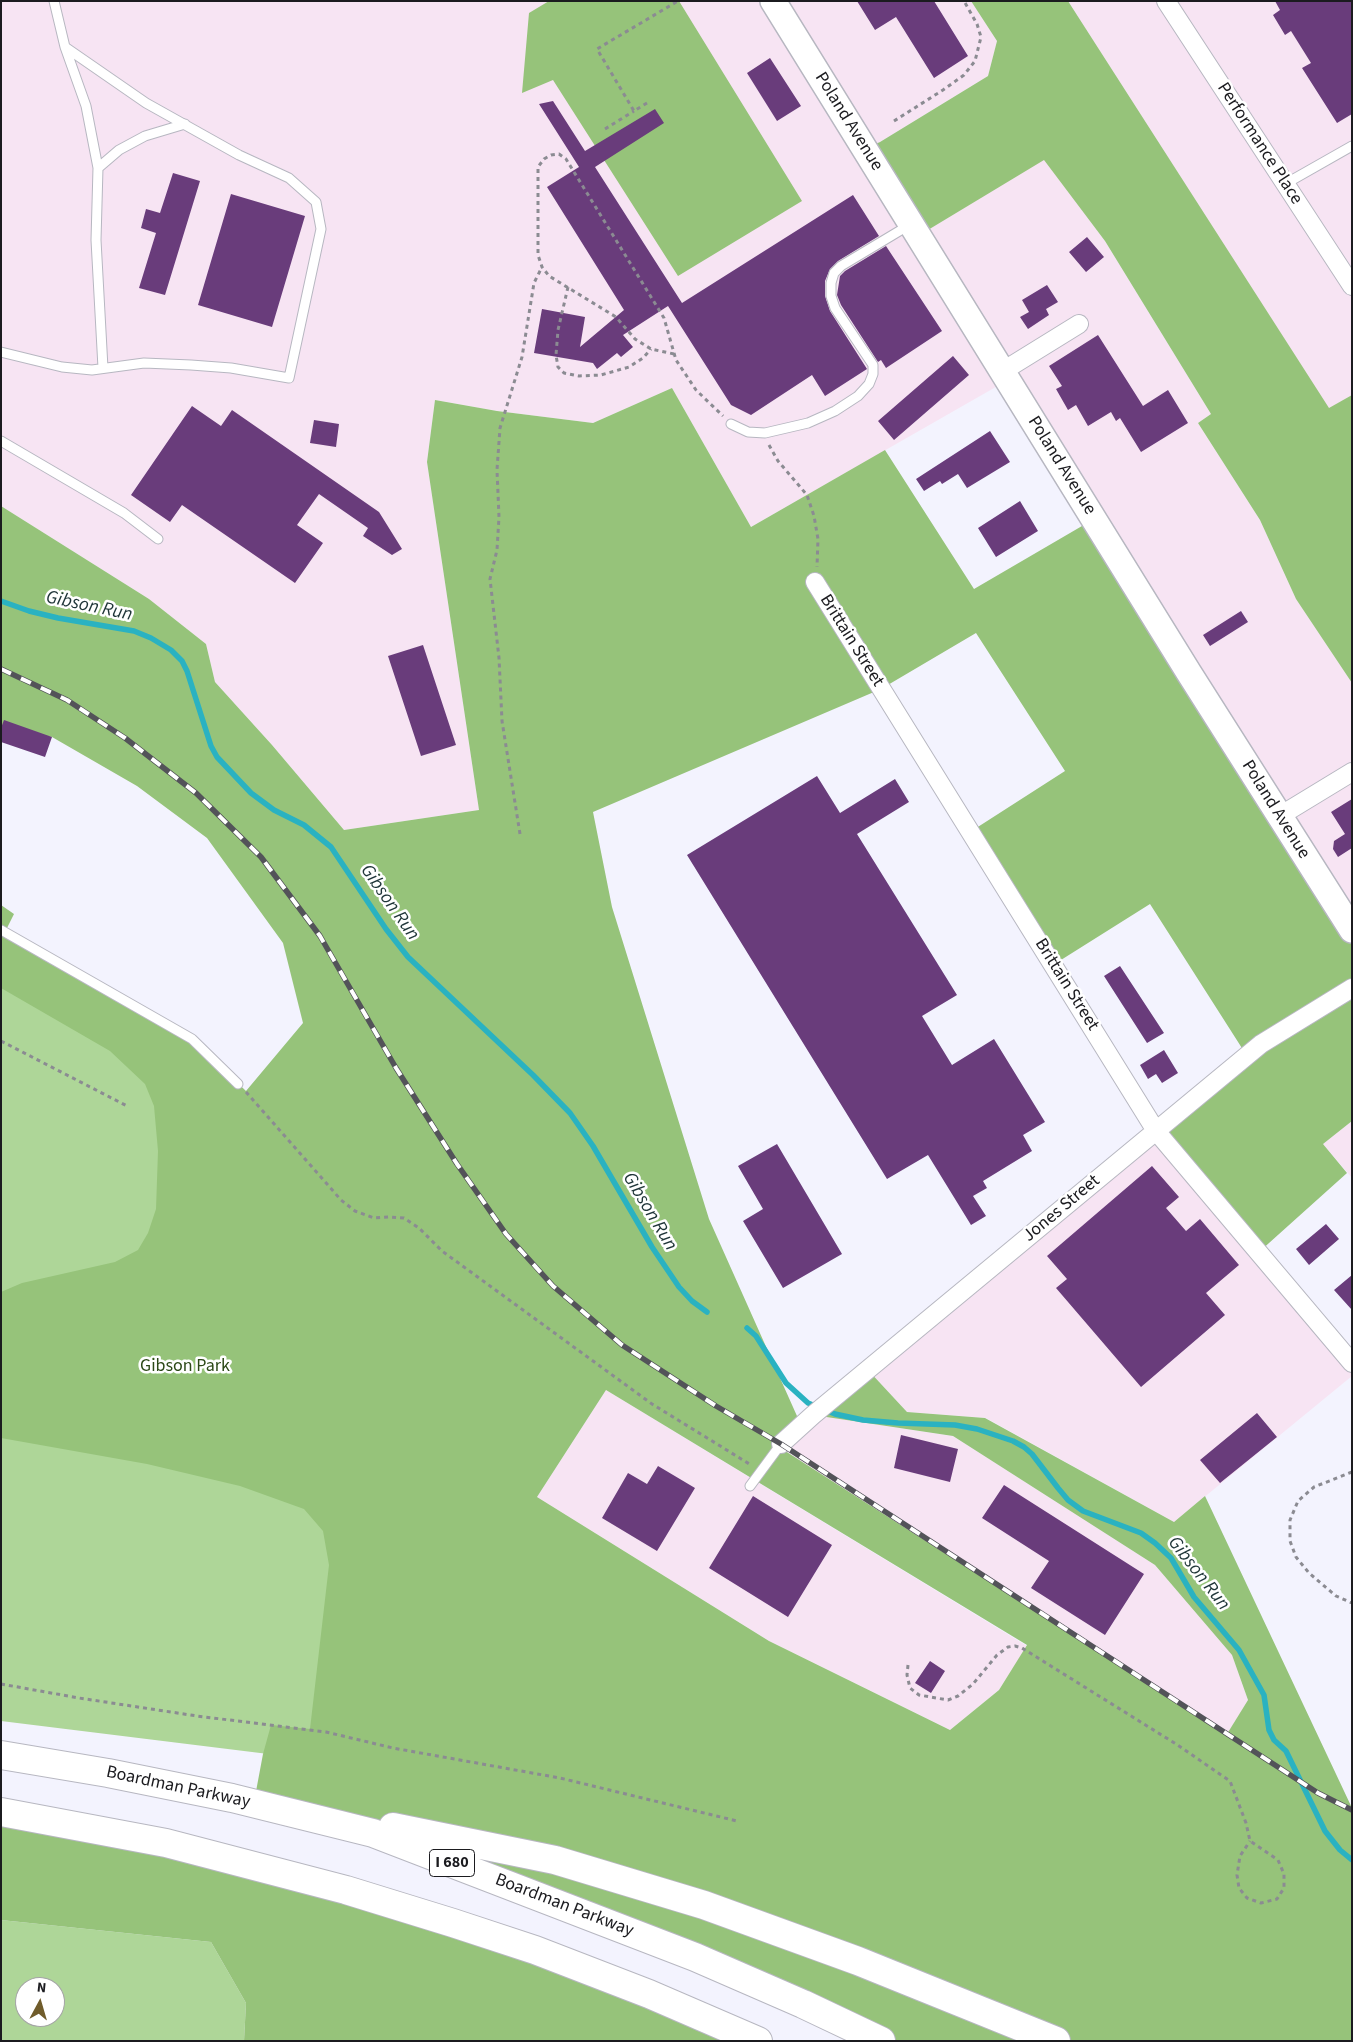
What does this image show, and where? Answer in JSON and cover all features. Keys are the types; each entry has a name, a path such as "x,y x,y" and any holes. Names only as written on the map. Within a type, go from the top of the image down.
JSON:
{"highway":[{"name":"Boardman Parkway","path":"1,1755 108,1773 232,1798 373,1833 695,1957 803,2004 881,2041"},
{"path":"232,1798 425,1833 556,1860 615,1877 783,1932 1056,2041"},
{"path":"1,1812 166,1843 346,1890 535,1950 649,1994 758,2041"}],"main road":[{"name":"Poland Avenue","path":"773,1 1278,817 1352,930"}],"street":[{"name":"Performance Place","path":"1166,1 1352,286"},
{"path":"1003,371 1079,324"},
{"name":"Brittain Street","path":"814,582 1156,1130 1352,1362"},
{"path":"1278,817 1352,772"},
{"name":"Jones Street","path":"782,1444 845,1389 1261,1044 1352,988"}],"lane":[{"path":"54,1 65,47 86,106 98,168 96,240 102,368"},
{"path":"1,352 62,367 92,370 144,363 231,368 289,378 321,229 316,202 289,178 239,154 146,103 65,47"},
{"path":"98,168 119,150 145,136 184,124"},
{"path":"1285,184 1352,146"},
{"path":"731,424 748,432 765,433 808,423 835,411 858,396 869,384 873,374 873,365 836,308 831,296 832,278 834,273 842,266 911,224"},
{"path":"1,442 124,513 158,539"},
{"path":"1,930 192,1039 238,1084"},
{"path":"750,1486 782,1444"}],"path":[{"path":"634,111 597,49 678,1"},
{"path":"894,121 957,80 975,62 981,37 977,24 964,1"},
{"path":"605,130 647,103"},
{"path":"674,354 651,349 635,339 616,317 549,276 542,267 538,255 538,167 544,159 551,155 559,154 566,159 664,318 674,354 696,390 731,424"},
{"path":"520,834 502,721 499,658 490,580 497,550 499,517 497,470 500,428 522,357 534,283 542,267"},
{"path":"568,287 558,330 556,355 558,367 564,373 579,376 601,375 629,368 644,358 651,349"},
{"path":"765,433 778,461 807,495 814,516 818,539 818,558 814,582"},
{"path":"1,1041 129,1107"},
{"path":"238,1084 341,1200 355,1211 374,1218 389,1216 404,1218 419,1228 442,1250 652,1404 761,1472"},
{"path":"1352,1472 1314,1487 1298,1501 1290,1520 1290,1541 1296,1557 1309,1573 1336,1596 1352,1603"},
{"path":"908,1665 907,1675 910,1688 919,1695 948,1700 958,1696 973,1684 997,1655 1008,1647 1022,1648 1168,1739 1230,1781 1246,1823 1250,1841 1278,1860 1284,1874 1284,1888 1277,1899 1261,1903 1247,1898 1239,1888 1240,1856 1250,1841"},
{"path":"1,1684 177,1713 326,1732 393,1748 560,1778 737,1821"}],"shaded area":[{"path":"1,1 971,1 997,41 988,76 880,142 865,149 918,236 1044,159 1105,241 1211,414 1198,423 1260,520 1296,599 1352,683 1352,930 1008,380 751,527 672,388 593,423 497,411 435,400 427,462 479,810 344,830 272,745 215,682 206,644 149,599 1,506"},
{"path":"1068,1 1352,1 1352,395 1329,409"},
{"path":"1352,1121 1352,1178 1323,1144"},
{"path":"1156,1131 1352,1363 1352,1376 1174,1522 986,1418 907,1412 868,1370"},
{"path":"606,1390 1027,1646 999,1690 950,1730 769,1641 537,1497"},
{"path":"813,1415 953,1436 1155,1565 1232,1655 1248,1700 1227,1735 779,1447"}],"green space":[{"path":"549,1 679,1 802,201 678,276 553,80 522,93 529,13"},
{"path":"971,1 1068,1 1329,408 1352,395 1352,683 1296,599 1260,520 1198,423 1211,414 1105,241 1044,160 918,236 864,149 880,142 988,76 997,41"},
{"path":"672,388 751,527 885,450 974,589 1094,519 1352,930 1352,1121 1323,1144 1347,1173 1259,1252 1156,1131 1247,1056 1150,904 1053,965 970,832 1065,771 976,633 881,689 593,812 612,907 709,1219 801,1425 779,1447 1227,1734 1248,1700 1232,1655 1155,1565 953,1436 813,1415 868,1370 907,1412 985,1418 1174,1522 1205,1496 1352,1808 1352,2041 881,2041 254,1802 263,1754 271,1725 310,1729 329,1565 323,1531 304,1509 240,1486 147,1464 1,1438 1,1292 22,1283 115,1262 138,1250 148,1233 156,1209 158,1151 154,1106 145,1084 110,1051 1,988 1,905 14,914 5,932 192,1039 246,1091 303,1023 283,943 207,838 137,786 52,737 1,728 1,506 149,599 206,644 215,682 272,745 344,830 479,810 427,462 435,400 497,411 593,423","holes":["606,1390 1027,1645 999,1690 950,1730 769,1641 537,1497"]},
{"name":"Gibson Park","path":"1,958 189,1078 373,1326 333,1762 1,1721"},
{"path":"1,1811 238,1860 758,2041 244,2041 246,2003 211,1942 1,1920"},
{"path":"1,1920 211,1942 246,2003 244,2041 1,2041"}],"building":[{"path":"857,1 934,1 968,56 934,78 896,17 875,30"},
{"path":"1275,1 1352,1 1352,114 1337,123 1302,68 1311,63 1291,31 1285,35 1273,15 1280,10"},
{"path":"770,58 801,106 777,121 747,73"},
{"path":"553,101 585,151 655,109 664,123 595,167 682,303 853,195 879,236 838,261 830,269 825,281 825,296 830,311 867,369 825,396 812,375 751,415 731,405 668,306 623,335 633,347 621,357 617,353 597,369 593,363 534,353 542,309 585,317 580,347 624,310 547,187 579,167 539,104"},
{"path":"173,173 200,181 165,295 139,288 156,233 141,228 146,209 160,213"},
{"path":"231,194 305,216 272,327 198,305"},
{"path":"1087,237 1104,257 1086,272 1069,252"},
{"path":"886,246 942,331 886,368 881,360 878,362 841,305 837,295 840,276 845,271"},
{"path":"1047,285 1058,302 1046,309 1049,315 1028,329 1020,317 1029,312 1022,300"},
{"path":"1098,335 1143,406 1168,390 1188,423 1141,452 1120,418 1116,421 1111,412 1088,426 1076,405 1068,410 1056,389 1062,386 1049,366"},
{"path":"953,356 969,375 894,440 878,421"},
{"path":"192,406 221,426 232,410 379,512 402,549 392,555 363,536 368,528 319,494 297,525 323,543 295,583 182,505 170,522 131,495"},
{"path":"314,420 339,424 336,447 310,443"},
{"path":"990,431 1010,462 967,488 958,474 942,484 940,481 924,491 916,479"},
{"path":"1020,501 1038,531 996,557 978,528"},
{"path":"1241,611 1248,622 1210,646 1203,635"},
{"path":"423,645 456,745 421,756 388,656"},
{"path":"4,720 52,737 45,757 1,742 1,728"},
{"path":"817,776 840,813 895,779 909,802 857,834 957,995 922,1016 952,1065 994,1039 1045,1122 1023,1135 1032,1151 983,1181 987,1188 973,1196 986,1216 971,1225 928,1155 887,1179 687,855"},
{"path":"1352,799 1352,848 1338,857 1333,849 1334,841 1345,834 1331,812"},
{"path":"1120,966 1164,1033 1147,1043 1104,976"},
{"path":"1164,1050 1178,1073 1162,1083 1156,1074 1148,1079 1140,1065"},
{"path":"777,1144 842,1254 783,1288 743,1221 763,1209 738,1166"},
{"path":"1152,1166 1179,1197 1166,1208 1186,1231 1200,1219 1239,1265 1206,1293 1225,1315 1141,1387 1056,1288 1067,1279 1047,1256"},
{"path":"1326,1224 1339,1239 1309,1265 1296,1249"},
{"path":"1352,1275 1352,1310 1334,1290"},
{"path":"1257,1413 1277,1437 1220,1483 1200,1460"},
{"path":"901,1435 958,1449 950,1482 894,1468"},
{"path":"658,1466 695,1488 657,1551 602,1518 628,1473 647,1484"},
{"path":"1004,1485 1144,1574 1105,1635 1031,1588 1049,1561 982,1518"},
{"path":"753,1496 832,1545 788,1617 709,1568"},
{"path":"930,1661 945,1671 931,1693 915,1683"}],"waterway":[{"name":"Gibson Run","path":"1,601 29,611 58,618 134,631 151,638 171,650 182,661 187,671 211,746 217,757 251,793 274,810 304,825 331,847 386,929 408,957 533,1075 570,1113 593,1146 652,1247 679,1287 692,1301 707,1312"},
{"name":"Gibson Run","path":"747,1328 756,1336 786,1383 808,1403 835,1414 863,1420 955,1425 977,1429 1013,1441 1032,1454 1068,1500 1083,1511 1141,1533 1155,1543 1171,1558 1194,1597 1239,1650 1264,1695 1269,1730 1274,1740 1286,1751 1325,1831 1340,1850 1352,1860"}],"railway":[{"path":"1,669 67,700 125,738 196,793 261,857 320,936 396,1068 457,1164 506,1234 553,1286 622,1345 716,1406 781,1444 1318,1793 1352,1810"}]}
